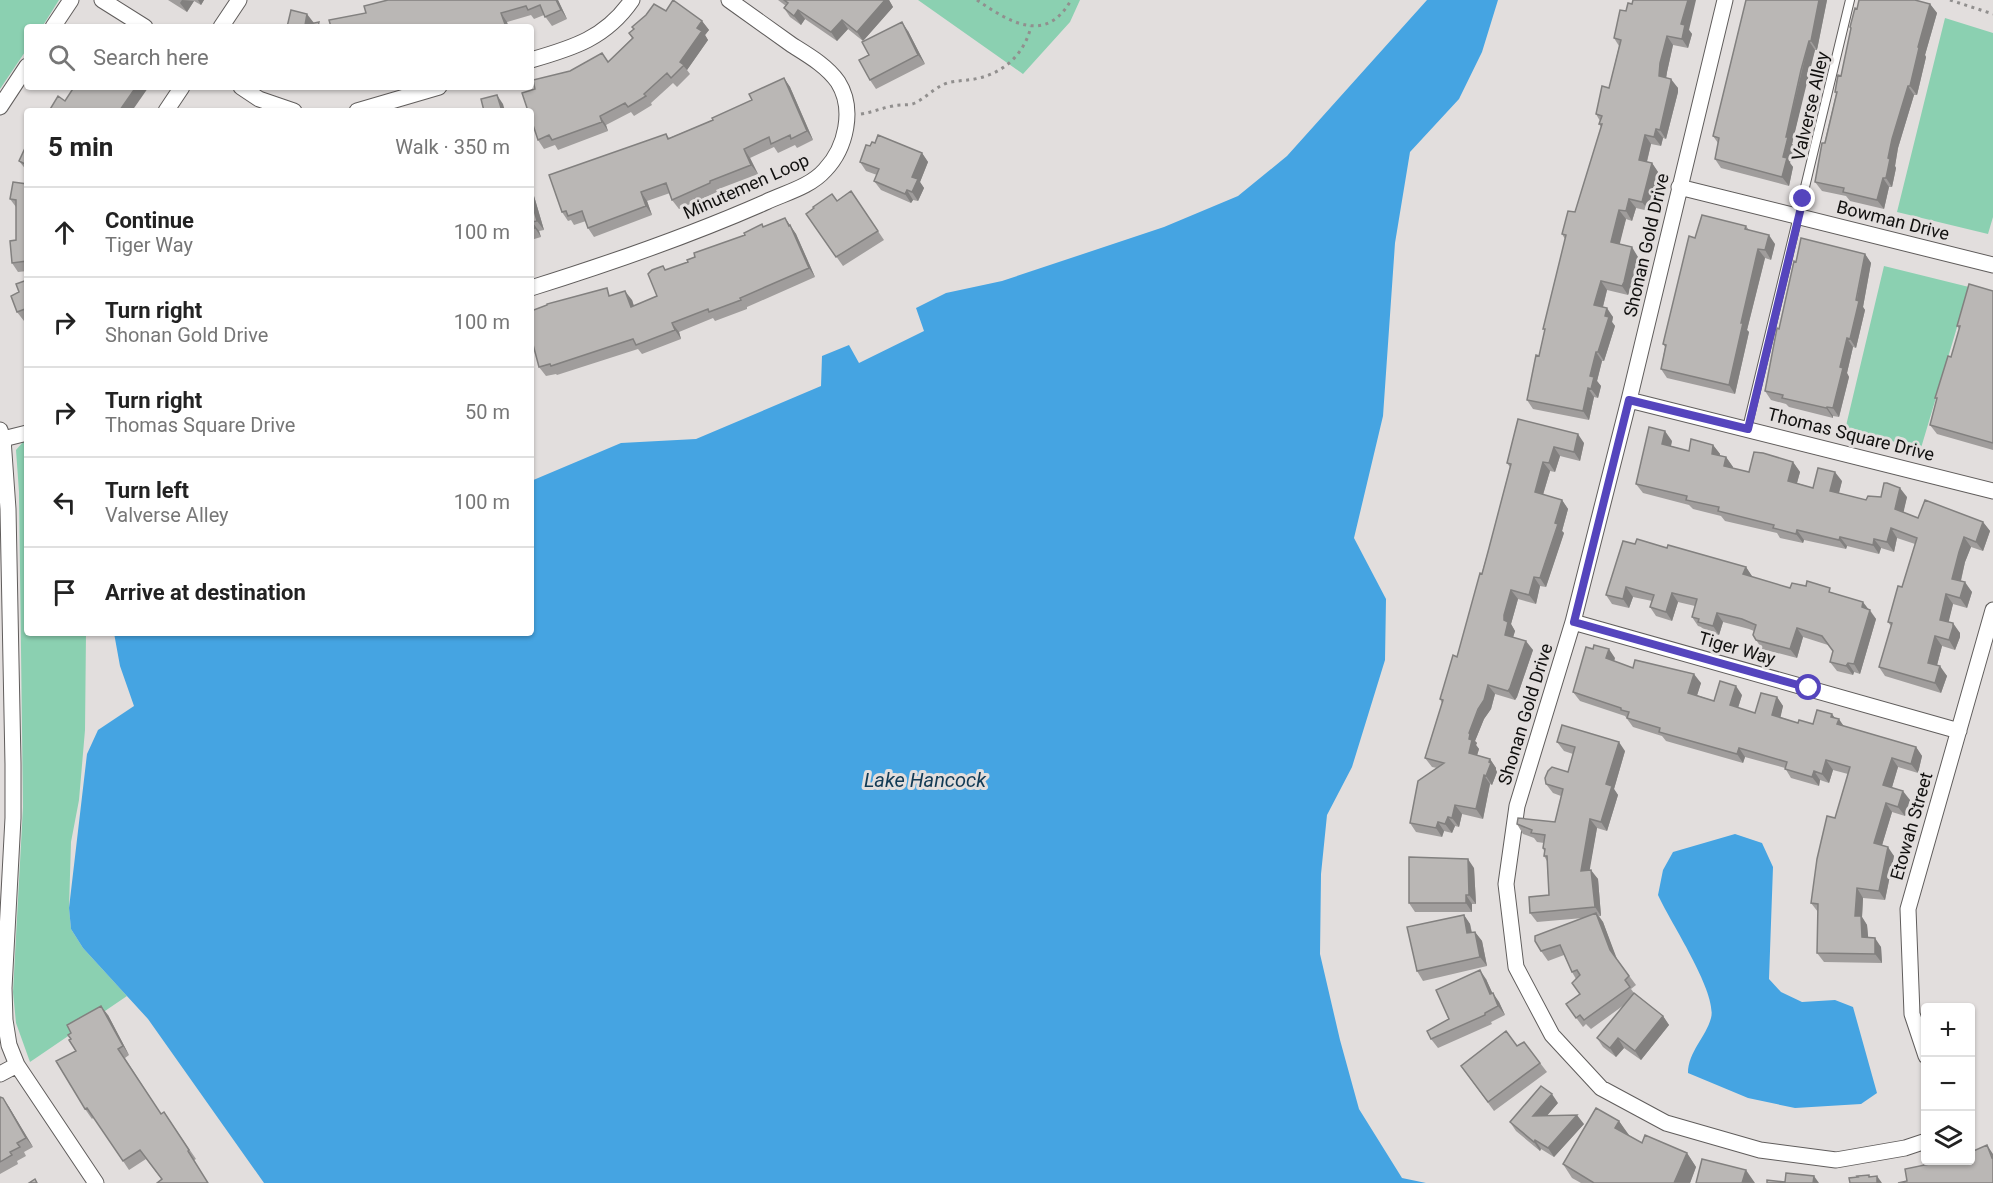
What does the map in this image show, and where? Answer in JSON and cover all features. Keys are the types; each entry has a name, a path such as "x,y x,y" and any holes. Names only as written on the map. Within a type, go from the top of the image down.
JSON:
{"street":[{"path":"55,24 71,0"},
{"path":"102,0 140,24"},
{"path":"223,24 239,0"},
{"path":"534,59 572,48 604,32 624,12 632,0"},
{"name":"Minutemen Loop","path":"534,287 596,268 719,223 812,182 825,171 837,155 847,118 846,101 837,82 821,65 729,0"},
{"name":"Shonan Gold Drive","path":"1725,0 1574,622 1517,806 1506,884 1516,967 1552,1035 1601,1088 1666,1123 1760,1150 1836,1160 1905,1148 1921,1143"},
{"path":"0,107 24,71"},
{"path":"168,108 180,90"},
{"path":"245,90 259,99 285,108"},
{"path":"367,108 429,90"},
{"name":"Bowman Drive","path":"1680,187 1993,265"},
{"name":"Thomas Square Drive","path":"1629,400 1993,491"},
{"path":"24,433 1,435 8,509 7,764 13,818 4,1020 9,1045 17,1065 96,1183"},
{"name":"Etowah Street","path":"1921,1041 1912,1014 1908,909 1993,610"},
{"name":"Tiger Way","path":"1574,622 1959,731"},
{"path":"0,1074 17,1065"}],"lane":[{"name":"Valverse Alley","path":"1748,429 1850,0"}],"path":[{"path":"977,0 1012,22 1031,26 1052,22 1071,0"},
{"path":"1950,0 1993,14"},
{"path":"861,114 893,105 915,103 931,91 948,83 980,78 1006,68 1024,45 1031,26"}],"green space":[{"path":"0,0 59,0 44,24 24,24 24,53 0,89"},
{"path":"918,0 1080,0 1070,22 1023,74"},
{"path":"1945,18 1993,33 1993,217 1988,234 1897,212"},
{"path":"1884,266 1969,287 1921,448 1845,430"},
{"path":"23,442 24,636 86,636 85,730 79,800 71,842 69,908 71,929 83,948 127,996 30,1062 16,1023 13,992 23,807 19,492 16,450"}],"water":[{"name":"Lake Hancock","path":"1427,0 1498,0 1482,52 1459,99 1410,152 1395,243 1383,416 1354,538 1386,599 1385,660 1352,767 1327,815 1321,874 1320,954 1359,1109 1402,1178 1426,1183 264,1183 148,1019 83,948 71,929 69,908 87,754 98,730 134,706 120,666 115,636 534,636 534,480 621,443 696,439 821,386 822,356 849,345 859,363 924,331 916,308 946,293 1002,281 1164,227 1238,196 1287,156"},
{"path":"1735,834 1762,843 1773,867 1769,979 1781,992 1802,1002 1835,1000 1853,1007 1877,1093 1861,1104 1795,1108 1748,1098 1688,1073 1694,1051 1709,1025 1711,1007 1700,975 1658,895 1663,870 1673,852"}],"building":[{"path":"388,0 556,0 561,10 545,17 540,5 528,10 526,6 501,13 505,24 330,24 329,20 366,13 364,6"},
{"path":"673,0 702,21 697,28 702,31 680,62 684,65 671,78 667,73 644,94 646,96 628,107 625,103 600,116 602,122 552,140 549,135 538,140 534,128 534,108 527,108 522,93 535,89 534,80 570,71 602,53 608,62 633,38 629,33 634,29 632,27 646,15 654,4 666,11"},
{"path":"784,0 885,0 857,32 842,20 831,32 798,10 794,16 784,8 788,3"},
{"path":"1633,0 1688,0 1681,24 1685,25 1682,39 1667,36 1660,63 1659,76 1671,79 1671,82 1660,130 1656,129 1654,137 1645,135 1639,160 1652,163 1642,202 1629,199 1626,211 1619,210 1611,242 1632,247 1624,282 1622,286 1601,281 1594,305 1607,308 1605,316 1609,317 1598,352 1596,352 1590,376 1594,377 1591,389 1588,388 1583,411 1527,400 1566,235 1562,234 1568,211 1575,212 1602,124 1599,124 1602,116 1596,114 1602,86 1609,88 1621,40 1614,38 1620,10 1626,11 1628,3 1632,4"},
{"path":"1746,0 1819,0 1811,41 1809,41 1801,70 1786,137 1788,137 1783,157 1787,158 1782,177 1715,159 1719,138 1713,136"},
{"path":"1859,0 1915,0 1930,4 1910,86 1908,86 1892,139 1886,178 1883,178 1877,200 1843,192 1844,188 1815,182 1822,143 1825,143 1837,92 1835,92 1838,75 1841,76 1850,27"},
{"path":"291,10 307,14 305,24 288,24"},
{"path":"902,22 918,55 870,80 859,60 869,55 862,42"},
{"path":"784,78 807,131 791,139 790,135 771,144 769,137 744,149 751,165 710,181 672,200 666,183 641,192 646,206 588,228 582,211 568,216 566,211 562,212 549,175 666,134 668,139 752,100 749,94"},
{"path":"72,90 134,90 121,108 51,108 58,96 65,101"},
{"path":"497,95 501,108 483,108 481,99"},
{"path":"878,135 922,153 912,177 918,179 912,192 907,190 905,194 874,181 879,169 860,162 866,145 870,146 872,142 875,143"},
{"path":"24,150 24,164 19,161"},
{"path":"13,182 24,184 24,261 12,263 10,241 16,240 16,200 10,199"},
{"path":"851,191 878,231 836,257 806,214 832,194 837,201"},
{"path":"1702,215 1746,226 1745,229 1769,235 1765,250 1758,249 1729,385 1661,369 1666,345 1663,344 1689,236 1695,238"},
{"path":"785,218 809,268 740,298 741,300 709,312 708,309 672,323 675,330 636,345 633,339 551,366 550,364 539,367 534,348 534,310 547,304 607,288 609,296 625,291 631,307 657,296 648,274 652,270 663,266 665,270 688,262 687,260 695,257 694,253 745,235 744,233 762,224 763,227"},
{"path":"1801,238 1865,254 1856,300 1859,301 1850,339 1847,338 1840,367 1843,368 1833,408 1782,398 1783,395 1765,391 1777,328 1779,329"},
{"path":"24,281 24,309 17,312 11,296 19,292 16,284"},
{"path":"1969,284 1993,291 1993,443 1930,425 1937,398 1935,398 1960,326 1957,326"},
{"path":"1518,419 1578,434 1574,452 1554,447 1549,463 1543,462 1535,492 1562,500 1555,523 1558,524 1540,578 1534,577 1529,595 1511,590 1504,615 1504,620 1508,622 1505,635 1526,641 1510,688 1508,691 1488,685 1484,700 1469,733 1469,739 1472,740 1469,753 1490,759 1491,763 1486,776 1484,775 1476,809 1455,805 1452,818 1448,817 1445,824 1438,822 1436,828 1410,823 1418,781 1444,763 1425,758 1443,700 1440,699 1453,655 1457,657 1480,573 1482,574 1511,464 1507,463"},
{"path":"1649,427 1665,431 1662,444 1689,451 1691,439 1713,445 1712,454 1726,457 1724,466 1749,472 1754,452 1763,453 1793,462 1788,481 1813,488 1818,468 1835,472 1830,491 1866,500 1868,496 1881,497 1884,483 1887,483 1900,488 1895,509 1918,518 1925,500 1983,522 1976,542 1964,537 1959,552 1952,579 1965,582 1960,598 1946,594 1940,620 1953,623 1953,627 1949,640 1935,636 1928,663 1940,666 1935,683 1879,667 1892,623 1888,622 1898,586 1902,587 1917,538 1891,528 1887,542 1874,539 1873,545 1797,530 1796,534 1773,528 1774,525 1718,511 1719,507 1686,500 1687,496 1636,484"},
{"path":"1637,539 1667,548 1668,545 1746,567 1743,574 1790,588 1792,583 1806,586 1807,581 1830,588 1829,592 1863,602 1862,607 1870,610 1854,664 1848,663 1846,666 1830,662 1833,651 1822,636 1797,628 1790,649 1756,640 1753,635 1756,625 1742,619 1717,613 1713,626 1698,622 1699,619 1692,617 1697,599 1672,593 1666,612 1650,607 1654,595 1626,587 1623,599 1606,595 1623,541 1635,544"},
{"path":"1594,645 1609,649 1606,658 1633,668 1635,660 1694,674 1688,693 1714,701 1720,681 1736,686 1730,705 1755,713 1761,693 1777,697 1772,715 1798,723 1799,720 1813,724 1817,710 1832,714 1831,717 1839,719 1837,724 1916,747 1911,764 1892,758 1883,785 1903,791 1898,807 1886,803 1874,843 1888,847 1879,891 1857,888 1855,916 1861,916 1862,937 1875,938 1875,954 1817,953 1818,904 1811,903 1817,859 1827,816 1835,818 1850,767 1826,760 1822,774 1814,771 1812,777 1785,769 1787,762 1739,748 1737,754 1659,732 1660,728 1627,718 1629,712 1621,708 1573,692 1586,647 1593,649"},
{"path":"1562,725 1619,742 1606,784 1612,786 1601,822 1590,819 1581,871 1591,870 1595,907 1530,913 1529,897 1549,895 1547,856 1544,856 1545,849 1543,848 1545,835 1531,833 1532,830 1517,824 1518,818 1555,822 1563,789 1546,784 1545,778 1552,767 1568,772 1575,747 1557,742"},
{"path":"1409,857 1468,859 1469,895 1466,895 1466,903 1409,903"},
{"path":"1596,913 1610,950 1629,976 1625,980 1630,987 1584,1020 1580,1015 1576,1018 1566,1004 1580,994 1572,983 1580,975 1577,970 1572,972 1560,945 1541,951 1535,941 1535,936"},
{"path":"1464,915 1467,933 1475,932 1480,957 1417,971 1407,927"},
{"path":"1480,970 1498,1006 1485,1015 1431,1039 1427,1031 1449,1019 1436,990"},
{"path":"1634,993 1663,1016 1635,1051 1618,1038 1610,1048 1597,1038"},
{"path":"101,1006 123,1046 118,1049 161,1114 164,1112 208,1183 157,1183 162,1179 140,1150 123,1161 87,1108 85,1109 56,1061 76,1051 69,1040 71,1039 68,1035 71,1033 67,1025"},
{"path":"1506,1031 1517,1046 1524,1042 1540,1063 1488,1102 1461,1066"},
{"path":"1541,1086 1552,1094 1533,1116 1577,1115 1548,1148 1535,1140 1534,1142 1510,1122"},
{"path":"0,1097 3,1098 26,1138 17,1143 20,1147 10,1152 12,1155 0,1162"},
{"path":"1596,1108 1619,1121 1615,1128 1642,1143 1645,1135 1687,1153 1674,1183 1594,1183 1563,1164"},
{"path":"1987,1145 1993,1157 1993,1183 1898,1183 1907,1181 1905,1169 1924,1165 1975,1165 1975,1150"},
{"path":"1702,1159 1746,1170 1742,1183 1696,1183"},
{"path":"1786,1173 1814,1176 1813,1183 1767,1183 1767,1180 1785,1182"},
{"path":"1869,1175 1869,1177 1877,1176 1877,1183 1850,1183 1849,1178"}],"route":[{"path":"1803,199 1748,429 1629,400 1574,622 1809,688"}]}
